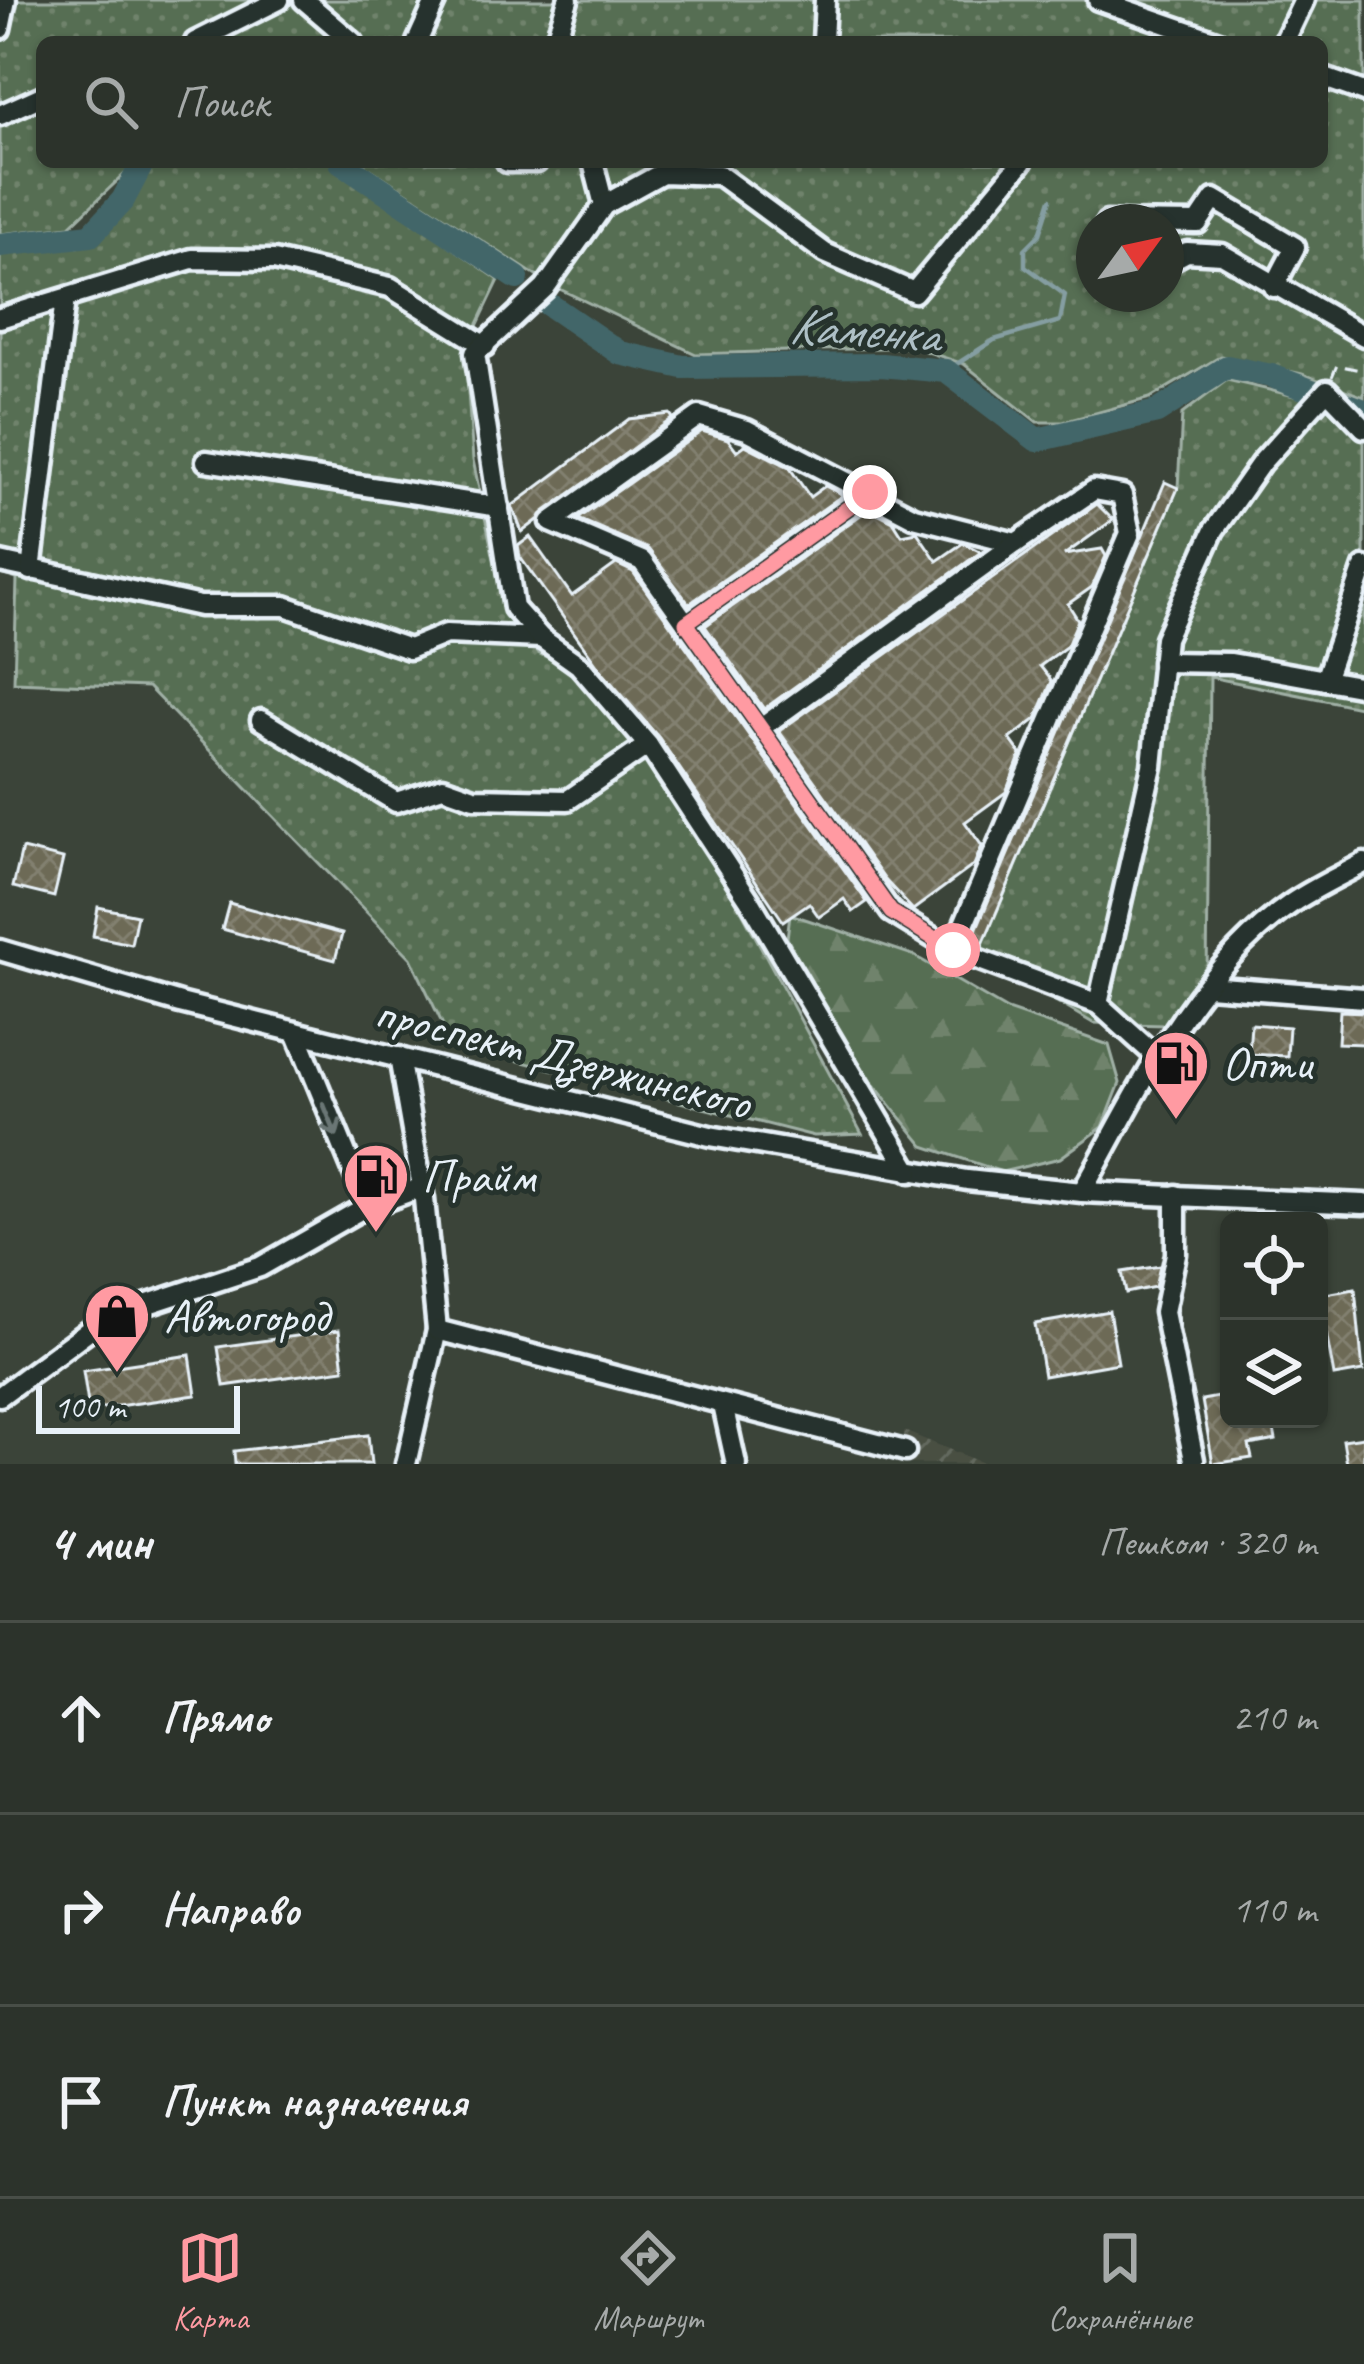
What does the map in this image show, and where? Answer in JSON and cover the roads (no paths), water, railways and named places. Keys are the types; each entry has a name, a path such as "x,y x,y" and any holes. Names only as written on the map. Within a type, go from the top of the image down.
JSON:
{"street":[{"path":"0,29 6,0"},
{"path":"207,36 279,0"},
{"path":"304,0 345,36"},
{"path":"420,36 436,0"},
{"path":"557,36 568,0"},
{"path":"823,36 825,0"},
{"path":"1098,0 1202,36"},
{"path":"1286,36 1304,0"},
{"path":"1328,79 1364,92"},
{"path":"0,115 36,99"},
{"path":"595,168 604,205"},
{"path":"910,1172 752,904 648,745 579,665 541,638 514,608 475,353 545,288 604,205 662,172 719,176 825,253 914,292 1017,168"},
{"path":"1184,223 1198,223 1214,199 1294,248 1274,286"},
{"path":"1232,259 1245,219"},
{"path":"1184,254 1232,259 1364,337"},
{"path":"0,317 192,259 274,260 390,287 484,346"},
{"path":"31,569 65,299"},
{"path":"1098,1004 1152,766 1165,638 1214,530 1261,463 1327,390 1364,428"},
{"path":"1016,543 914,517 747,430 699,416 551,522 642,561 891,912 953,950 1098,1004 1158,1058"},
{"path":"206,460 499,507"},
{"path":"761,728 1094,490 1122,495 1130,533 953,950"},
{"path":"686,623 870,492"},
{"path":"0,562 200,606 285,606 410,649 446,634 541,638"},
{"path":"1324,680 1364,567"},
{"path":"1162,662 1231,663 1364,687"},
{"path":"261,720 397,802 443,787 474,798 568,800 648,745"},
{"path":"1082,1192 1158,1058 1208,986 1254,934 1292,903 1364,862"},
{"name":"проспект Дзержинского","path":"0,950 296,1032 710,1136 910,1172 1082,1192 1176,1195 1312,1211 1364,1204"},
{"path":"1208,986 1364,998"},
{"path":"296,1032 368,1207"},
{"path":"399,1057 422,1187 437,1330 406,1464"},
{"path":"0,1396 93,1328 127,1311 260,1267 368,1207 422,1187"},
{"path":"1176,1195 1175,1253 1164,1312 1194,1460"},
{"path":"437,1330 905,1451"},
{"path":"723,1405 736,1464"}],"waterway":[{"name":"Каменка","path":"0,245 91,235 123,200 140,168"},
{"name":"Каменка","path":"350,168 517,278"},
{"path":"946,371 994,340 1060,321 1065,295 1025,266 1025,249 1040,234 1051,199"},
{"name":"Каменка","path":"548,304 620,353 683,367 881,365 946,371 1037,440 1157,412 1227,367 1272,376 1364,411"}],"place":[{"name":"Опти","path":"1176,1122"},
{"name":"Прайм","path":"376,1235"},
{"name":"Автогород","path":"117,1375"}]}
